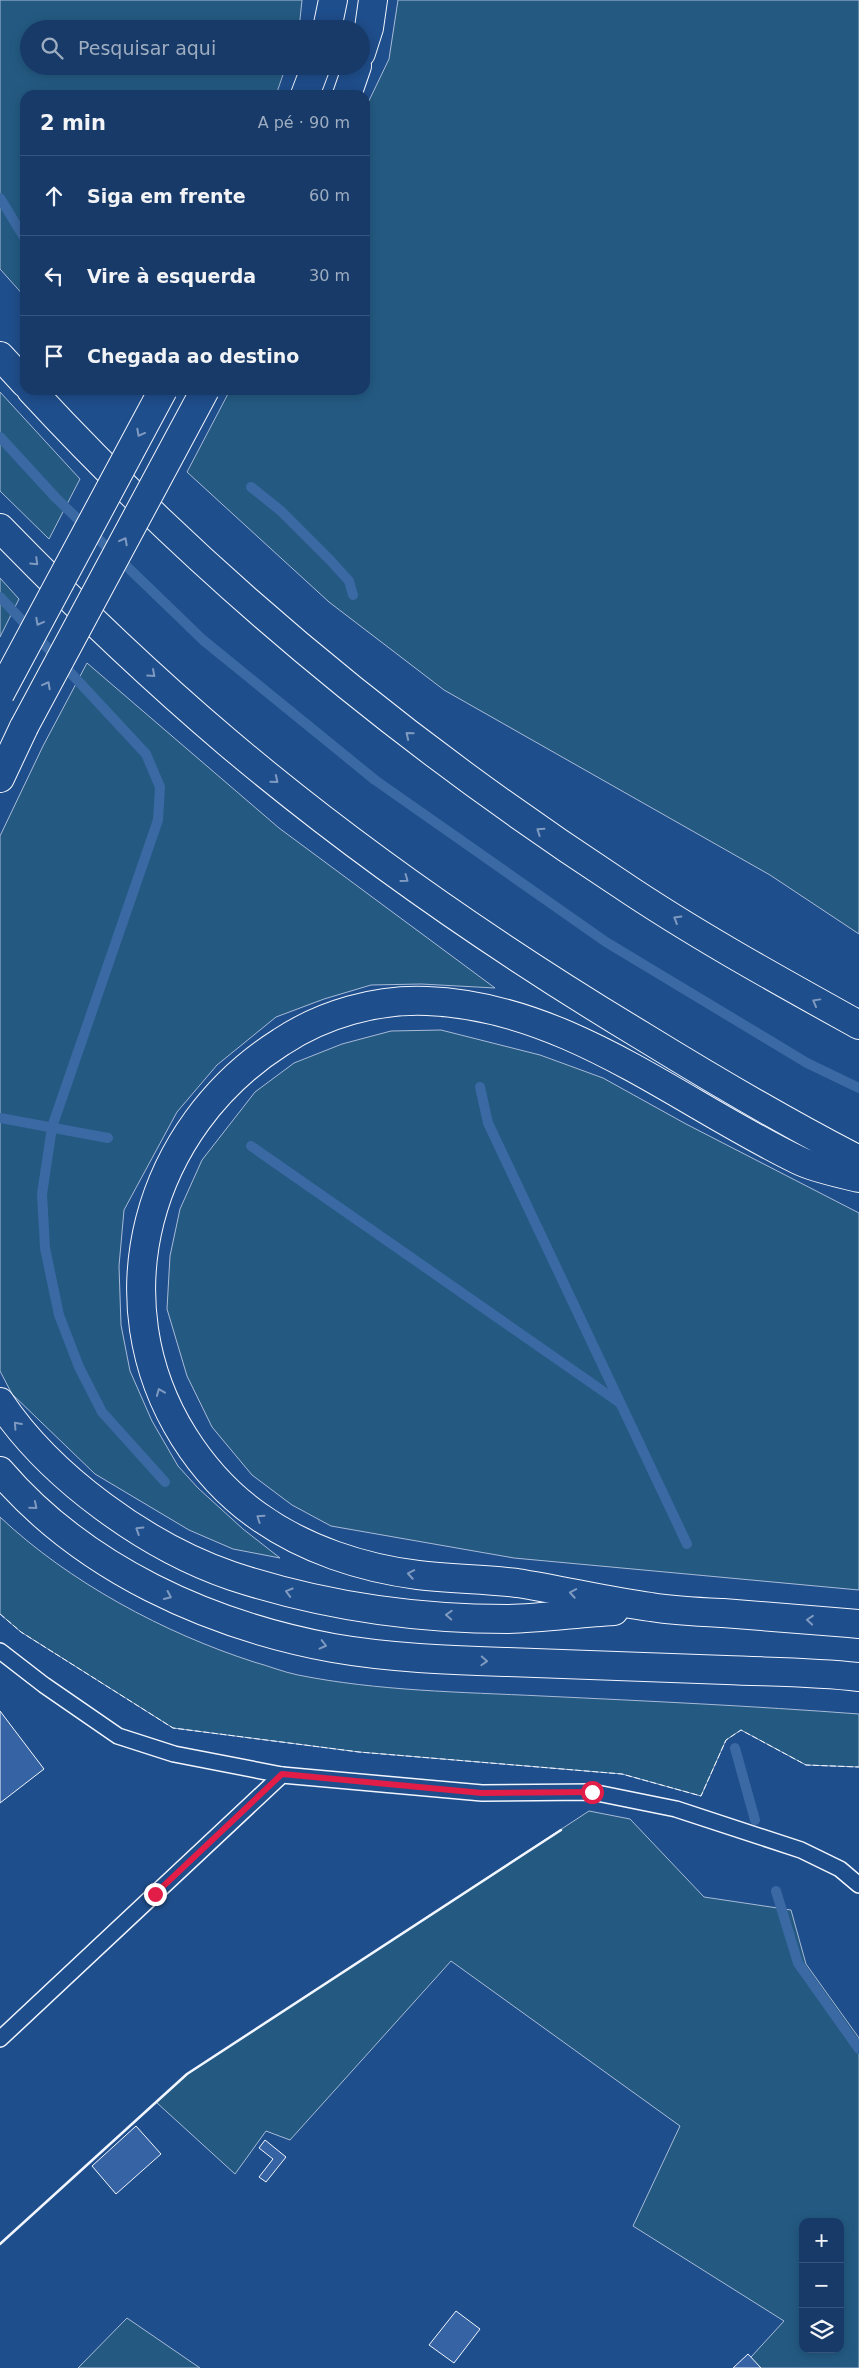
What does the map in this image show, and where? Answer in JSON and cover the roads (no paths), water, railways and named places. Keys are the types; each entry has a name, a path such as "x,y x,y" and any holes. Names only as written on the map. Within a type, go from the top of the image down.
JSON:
{"highway":[{"path":"329,20 333,0"},
{"path":"369,20 373,0"},
{"path":"307,90 313,75"},
{"path":"348,90 354,75"},
{"path":"0,356 20,378"},
{"path":"36,395 84,446 167,527 327,669 422,745 531,824 621,885 753,966 859,1025"},
{"path":"0,694 160,395"},
{"path":"0,778 24,728 202,395"},
{"path":"0,528 121,647 220,735 345,835 452,913 572,993 812,1136 859,1160"},
{"path":"859,1178 802,1162 622,1063 547,1027 519,1017 454,1003 394,1002 338,1014 311,1024 243,1068 222,1088 203,1110 171,1161 157,1195 144,1251 141,1288 142,1322 149,1359 160,1392 174,1420 210,1472 232,1496 255,1514 282,1531 342,1558 416,1575 515,1583 655,1608 859,1624"},
{"path":"0,1402 12,1420 58,1470 104,1508 163,1545 231,1576 300,1595 362,1608 437,1615 508,1618 655,1608"},
{"path":"0,1471 19,1494 75,1540 134,1579 200,1611 268,1632 324,1645 404,1656 479,1661 859,1677"}],"lane":[{"path":"0,1651 44,1685 118,1736 174,1754 282,1774 482,1793 592,1792 676,1809 801,1850 840,1869 859,1885"},
{"path":"0,2038 282,1774"}],"waterway":[{"path":"0,198 20,231"},
{"path":"0,437 56,498 203,640 375,780 606,942 807,1063 859,1088"},
{"path":"251,487 281,511 330,560 349,581 353,595"},
{"path":"0,597 146,754 160,787 158,820 52,1127 42,1194 45,1248 59,1315 79,1367 102,1412 165,1482"},
{"path":"480,1087 488,1123 687,1544"},
{"path":"0,1118 108,1138"},
{"path":"251,1146 620,1403"},
{"path":"735,1748 755,1820"},
{"path":"776,1891 798,1963 859,2049"}]}
